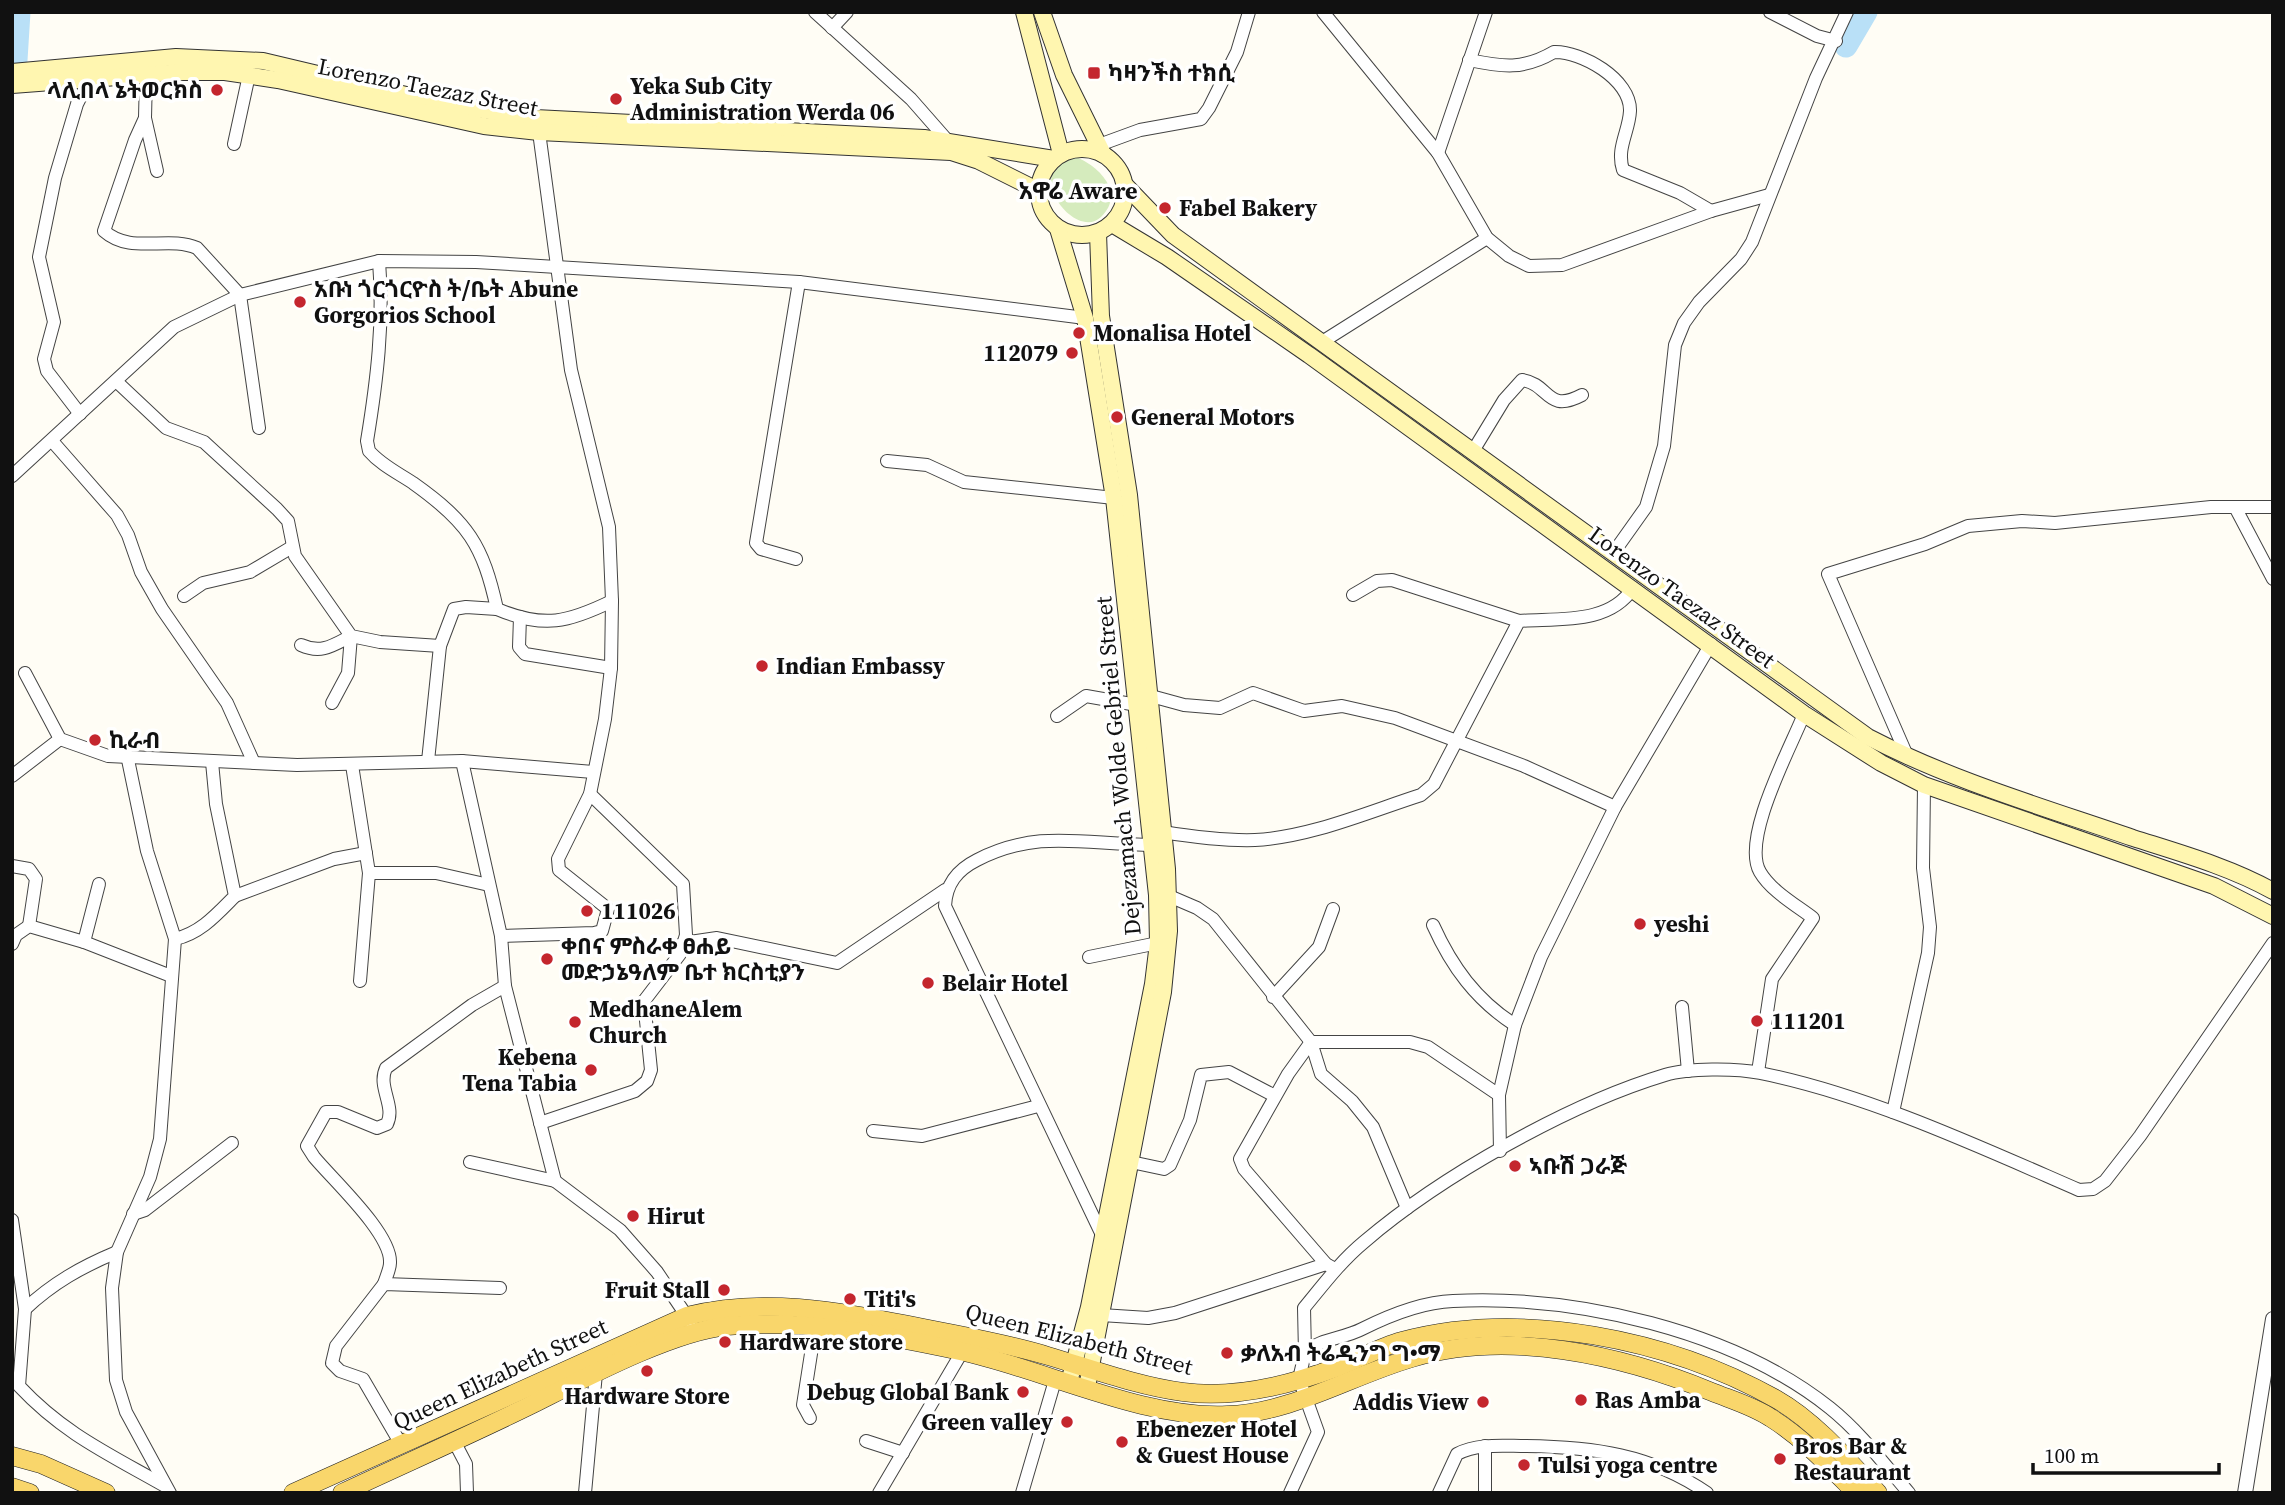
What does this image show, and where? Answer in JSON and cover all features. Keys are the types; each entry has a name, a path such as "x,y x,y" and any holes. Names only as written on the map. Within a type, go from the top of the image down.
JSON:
{"main road":[{"path":"1024,12 1057,157"},
{"path":"1042,12 1063,75 1101,149 1114,162 1126,186 1124,206 1105,228 1085,236 1058,229 1041,206 1040,179 1057,157"},
{"path":"12,72 70,74 176,57 263,61 494,113 593,128 947,140 1057,157 1089,149 1101,149"},
{"name":"Lorenzo Taezaz Street","path":"12,85 70,74 89,80 183,72 249,75 471,123 539,132 593,128 951,152 979,161 1039,191"},
{"name":"Lorenzo Taezaz Street","path":"1126,186 1173,235 1868,737 1909,758 1993,792 2255,881 2273,891"},
{"name":"Lorenzo Taezaz Street","path":"1105,228 1167,257 1299,348 1711,644 1804,714 1881,763 1924,785 2214,886 2273,916"},
{"name":"Dejezamach Wolde Gebriel Street","path":"1072,1373 1089,1307 1142,1039 1158,943 1129,495 1101,316 1105,228"},
{"name":"Dejezamach Wolde Gebriel Street","path":"1058,229 1085,318 1144,701 1163,832 1169,896 1163,992 1101,1315 1072,1373"},
{"path":"1551,531 1563,515"},
{"name":"Queen Elizabeth Street","path":"293,1493 691,1324 754,1305 792,1306 862,1316 994,1342 1072,1373 1087,1387 1160,1407 1200,1414 1227,1415 1260,1411 1304,1398 1412,1357 1446,1350 1503,1347 1588,1353 1646,1367 1767,1415 1806,1444 1856,1493"},
{"name":"Queen Elizabeth Street","path":"342,1493 596,1373 691,1324 765,1324 815,1328 1150,1387 1217,1395 1300,1379 1337,1368 1399,1342 1455,1329 1504,1328 1616,1339 1705,1366 1777,1400 1799,1415 1874,1491"},
{"path":"12,1456 41,1464 106,1493"},
{"path":"12,1488 30,1493"}],"street":[{"path":"815,12 911,99 947,140"},
{"path":"832,28 846,12"},
{"path":"1101,149 1140,130 1200,119 1209,108 1237,51 1249,12"},
{"path":"1323,12 1438,153 1487,238 1509,256 1529,266 1562,265 1711,211 1769,195"},
{"path":"1438,153 1486,12"},
{"path":"1770,12 1817,36 1836,41"},
{"path":"1614,552 1646,507 1664,446 1675,345 1684,323 1752,242 1816,78 1836,41 1847,12"},
{"path":"1469,60 1514,66 1535,63 1554,52 1564,51 1582,58 1614,79 1626,93 1630,111 1619,158 1623,170 1680,193 1711,211"},
{"path":"146,75 145,118 157,171"},
{"path":"233,144 249,75"},
{"path":"80,414 47,371 44,359 54,322 39,257 55,178 77,104 89,80"},
{"path":"145,118 104,231 116,239 139,245 188,244 197,248 240,295 259,428"},
{"path":"501,936 602,931 608,909 559,870 558,859 590,794 605,719 611,668 612,601 609,527 571,370 539,132"},
{"path":"1322,342 1487,238"},
{"path":"379,261 382,329 378,381 367,441 369,451 416,485 475,539 490,575 497,609"},
{"path":"12,476 53,442 174,327 240,295 379,261 476,262 799,282 1085,318"},
{"path":"796,559 761,549 756,543 799,282"},
{"path":"1473,451 1504,400 1522,380 1530,381 1552,400 1569,402 1582,395"},
{"path":"116,381 166,428 204,442 288,521 292,547 325,602 351,636 348,673 332,703"},
{"path":"53,442 117,515 128,535 141,572 162,609 226,703 254,763"},
{"path":"887,461 927,465 964,482 1114,498"},
{"path":"1909,758 1828,575 1925,544 1968,526 2022,521 2054,523 2235,507 2273,507"},
{"path":"2235,507 2273,579"},
{"path":"184,596 203,583 250,572 292,547"},
{"path":"1353,595 1377,581 1392,580 1467,607 1518,621 1592,616 1613,610 1633,588"},
{"path":"428,761 440,646 454,610 466,607 497,609 520,617 562,622 612,601"},
{"path":"520,617 519,647 525,654 611,668"},
{"path":"1163,832 1213,839 1255,840 1312,830 1421,794 1434,784 1518,621"},
{"path":"301,645 314,651 324,650 351,636 380,642 440,646"},
{"path":"1500,1150 1499,1095 1516,1025 1541,957 1615,807 1711,644"},
{"path":"25,673 60,739 89,751 212,762 352,765 462,761 593,772"},
{"path":"1057,716 1086,696 1220,708 1253,693 1304,711 1354,707 1524,765 1615,807"},
{"path":"1758,1072 1772,979 1813,918 1770,884 1760,872 1755,854 1758,830 1804,714"},
{"path":"12,776 60,739"},
{"path":"127,755 148,851 175,939 160,1139 150,1177 117,1252 112,1288 116,1381 125,1412 168,1489"},
{"path":"462,761 501,936 505,986 555,1181"},
{"path":"212,762 216,804 235,896"},
{"path":"352,765 369,873 360,981"},
{"path":"1893,1112 1926,969 1930,927 1923,868 1924,785"},
{"path":"540,1123 635,1091 647,1081 651,1070 644,1001 680,954 686,935 683,884 590,794"},
{"path":"683,943 717,938 837,962 945,890 954,877 972,862 1001,847 1025,841 1153,845"},
{"path":"175,939 189,935 206,925 235,896 334,859 366,853"},
{"path":"12,866 29,869 36,878 30,926"},
{"path":"369,873 436,873 489,885"},
{"path":"84,942 99,884"},
{"path":"945,890 945,906 1038,1106 1102,1235"},
{"path":"1169,896 1197,908 1213,919 1311,1042 1321,1074 1352,1101 1373,1127 1406,1208"},
{"path":"1273,997 1319,947 1333,909"},
{"path":"1433,925 1448,957 1471,988 1492,1010 1516,1025"},
{"path":"12,944 16,935 30,926 84,942 172,976"},
{"path":"1089,957 1158,943"},
{"path":"1101,1315 1148,1318 1175,1313 1330,1266 1406,1208 1500,1150 1602,1099 1667,1075 1688,1071 1758,1072 1893,1112 2079,1190 2093,1189 2105,1181 2140,1136 2273,943"},
{"path":"402,1446 363,1379 340,1371 332,1363 336,1346 384,1284 390,1262 385,1240 371,1219 307,1146 309,1138 326,1112 338,1112 377,1128 387,1124 391,1116 382,1077 386,1068 472,1005 505,986"},
{"path":"1682,1007 1688,1071"},
{"path":"1311,1042 1410,1042 1428,1047 1499,1095"},
{"path":"1311,1042 1275,1096 1240,1159 1244,1169 1330,1266"},
{"path":"1131,1163 1164,1170 1170,1165 1190,1120 1201,1075 1228,1072 1275,1096"},
{"path":"873,1131 922,1136 1038,1106"},
{"path":"133,1214 145,1210 232,1143"},
{"path":"470,1163 555,1181 620,1230 657,1272 691,1324"},
{"path":"12,1220 25,1309 15,1382 47,1416 168,1489"},
{"path":"25,1309 52,1284 117,1252"},
{"path":"1290,1493 1318,1432 1315,1418 1304,1398 1300,1379 1305,1353 1304,1308 1330,1266"},
{"path":"384,1284 500,1288"},
{"path":"1305,1353 1315,1343 1348,1335 1393,1315 1452,1301 1567,1306 1621,1314 1713,1345 1791,1381 1830,1408 1859,1435 1909,1493"},
{"path":"2245,1493 2273,1319"},
{"path":"810,1418 803,1405 815,1328"},
{"path":"879,1493 962,1352"},
{"path":"585,1493 596,1373"},
{"path":"1022,1493 1072,1373"},
{"path":"454,1441 466,1464 467,1493"},
{"path":"866,1441 903,1453"},
{"path":"1439,1493 1457,1454 1485,1446 1573,1447 1630,1455 1678,1474 1707,1493"},
{"path":"1485,1446 1485,1493"}],"green space":[{"path":"1069,155 1079,158 1098,171 1110,188 1108,207 1101,217 1091,222 1079,220 1068,213 1053,190 1052,176 1056,164"}],"waterway":[{"path":"12,79 15,76 19,12"},
{"path":"1846,46 1866,12"}],"place":[{"name":"ካዛንችስ ተክሲ","path":"1094,73"},
{"name":"ላሊበላ ኔትወርክስ","path":"217,90"},
{"name":"Yeka Sub City Administration Werda 06","path":"616,99"},
{"name":"Fabel Bakery","path":"1165,208"},
{"name":"አቡነ ጎርጎርዮስ ት/ቤት Abune Gorgorios School","path":"300,302"},
{"name":"Monalisa Hotel","path":"1079,333"},
{"name":"112079","path":"1072,353"},
{"name":"General Motors","path":"1117,417"},
{"name":"Indian Embassy","path":"762,666"},
{"name":"ኪራብ","path":"95,740"},
{"name":"111026","path":"587,911"},
{"name":"yeshi","path":"1640,924"},
{"name":"ቀበና ምስራቀ ፀሐይ መድኃኔዓለም ቤተ ክርስቲያን","path":"547,959"},
{"name":"Belair Hotel","path":"928,983"},
{"name":"111201","path":"1757,1021"},
{"name":"MedhaneAlem Church","path":"575,1022"},
{"name":"Kebena Tena Tabia","path":"591,1070"},
{"name":"ኣቡሽ ጋራጅ","path":"1515,1166"},
{"name":"Hirut","path":"633,1216"},
{"name":"Fruit Stall","path":"724,1290"},
{"name":"Titi's","path":"850,1299"},
{"name":"Hardware store","path":"725,1342"},
{"name":"ቃለአብ ትሬዲንግ ግ•ማ","path":"1227,1353"},
{"name":"Hardware Store","path":"647,1371"},
{"name":"Debug Global Bank","path":"1023,1392"},
{"name":"Ras Amba","path":"1581,1400"},
{"name":"Addis View","path":"1483,1402"},
{"name":"Green valley","path":"1067,1422"},
{"name":"Ebenezer Hotel & Guest House","path":"1122,1442"},
{"name":"Bros Bar & Restaurant","path":"1780,1459"},
{"name":"Tulsi yoga centre","path":"1524,1465"}],"district":[{"name":"አዋሬ Aware","path":"1078,191"}]}
